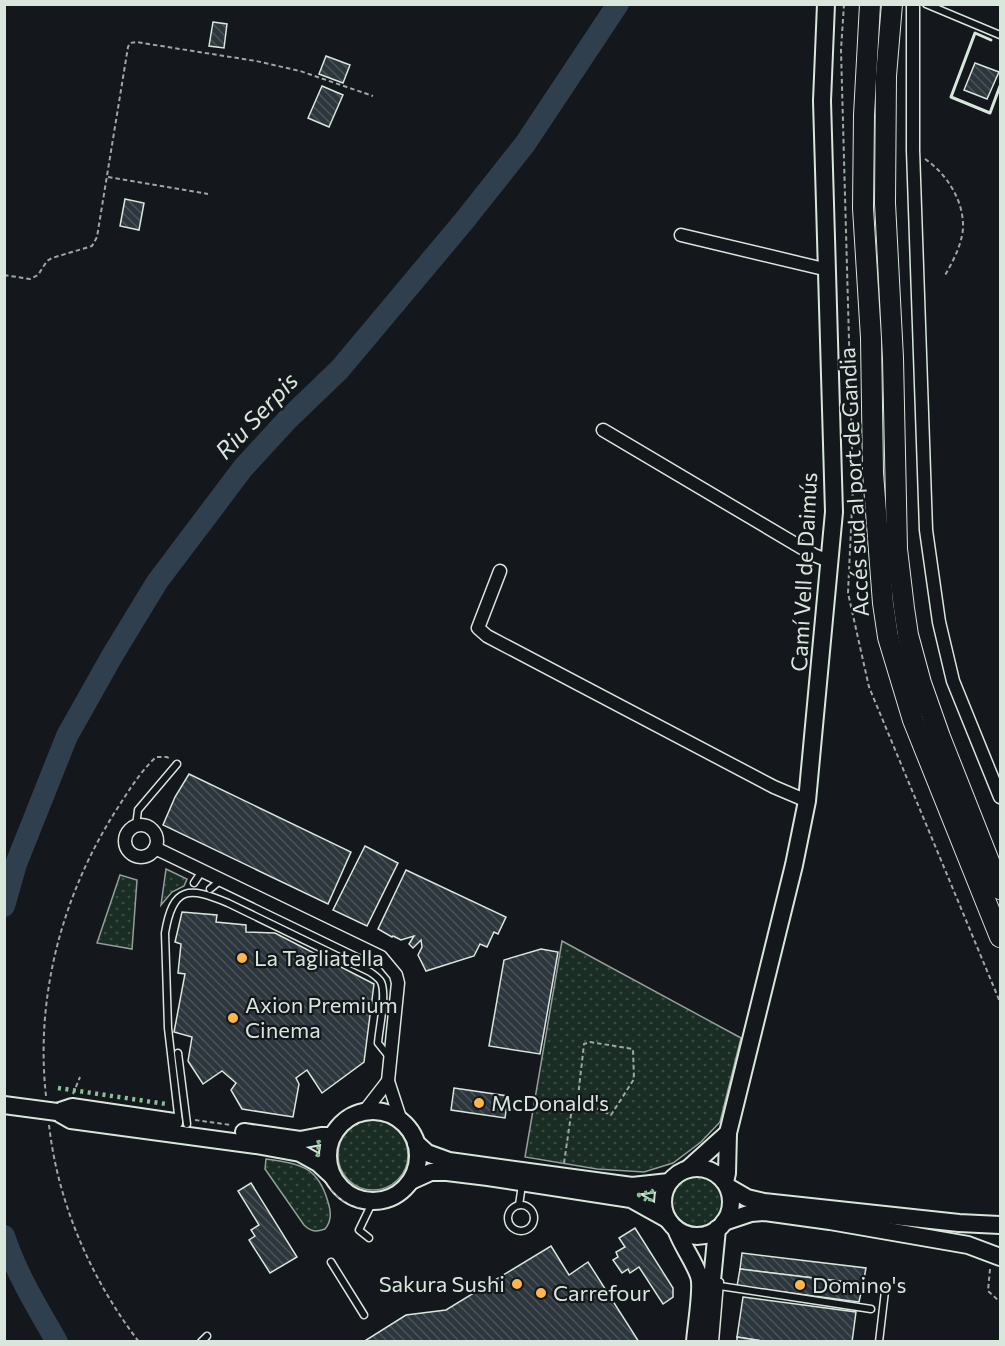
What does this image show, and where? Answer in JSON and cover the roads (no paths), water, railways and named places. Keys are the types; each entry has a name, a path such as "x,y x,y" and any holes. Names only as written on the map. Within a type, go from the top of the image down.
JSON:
{"highway":[{"name":"Accés sud al port de Gandia","path":"870,4 864,115 863,208 871,338 873,473 883,603 888,637 913,720 1000,937"},
{"name":"Accés sud al port de Gandia","path":"892,4 886,76 885,203 893,358 892,416 898,561 908,635 921,683 1000,889"}],"main road":[{"name":"Camí Vell de Daimús","path":"727,1185 728,1133 789,887 807,801 831,562 834,512 822,101 826,4"},
{"path":"4,1105 51,1111 71,1120 300,1153 318,1163 346,1192 354,1197 373,1201 400,1192 411,1180 418,1156 416,1143 410,1131 401,1121 367,1108 321,1136 300,1140 72,1107 51,1111"},
{"path":"332,1130 328,1156 332,1176"},
{"path":"688,1169 728,1133"},
{"path":"416,1143 427,1153 449,1161 632,1186 669,1182"},
{"path":"695,1341 700,1279 692,1257 672,1224 663,1200 669,1182 681,1171 698,1167 708,1169 747,1198 764,1202 959,1223 1000,1225"},
{"path":"411,1180 431,1172 447,1172 631,1199 686,1234 697,1236 708,1234 751,1214 765,1212 968,1245 1000,1257"},
{"path":"706,1341 714,1264 721,1226 731,1205 727,1185"}],"street":[{"path":"913,4 913,150 926,530 939,622 954,681 1000,797"},
{"path":"681,235 828,270"},
{"path":"603,430 814,555 831,562"},
{"path":"500,571 478,628 487,636 774,787 807,801"},
{"path":"141,825 151,829 157,838 155,848 150,855 136,857 125,847 125,836 131,828 136,826 141,825"},
{"path":"155,848 381,957 396,975 398,983 388,1081 401,1121"},
{"path":"367,1108 388,1081"}],"lane":[{"path":"926,4 1000,35"},
{"path":"136,826 138,810 177,764"},
{"path":"194,883 202,871"},
{"path":"210,889 221,880"},
{"path":"184,1122 168,1028 165,933 167,918 173,904 181,896 192,891 204,893 228,903 377,977 381,982 383,994 378,1043 390,1059"},
{"path":"178,1053 184,1122"},
{"path":"519,1205 522,1183"},
{"path":"369,1238 359,1230 373,1201"},
{"path":"519,1205 530,1208 534,1215 532,1224 524,1230 513,1228 508,1218 510,1210 519,1205"},
{"path":"331,1262 364,1316"},
{"path":"714,1264 719,1275 720,1286 715,1341"},
{"path":"720,1286 871,1308"},
{"path":"879,1341 885,1291"},
{"path":"201,1341 207,1336"}],"waterway":[{"name":"Riu Serpis","path":"4,906 16,864 67,736 157,582 243,468 287,420 340,369 464,221 525,144 618,4"},
{"name":"Riu Serpis","path":"4,1236 21,1277 57,1342"}],"place":[{"name":"La Tagliatella","path":"242,958"},
{"name":"Axion Premium Cinema","path":"233,1018"},
{"name":"McDonald's","path":"479,1103"},
{"name":"Sakura Sushi","path":"517,1284"},
{"name":"Domino's","path":"800,1285"},
{"name":"Carrefour","path":"541,1293"}]}
